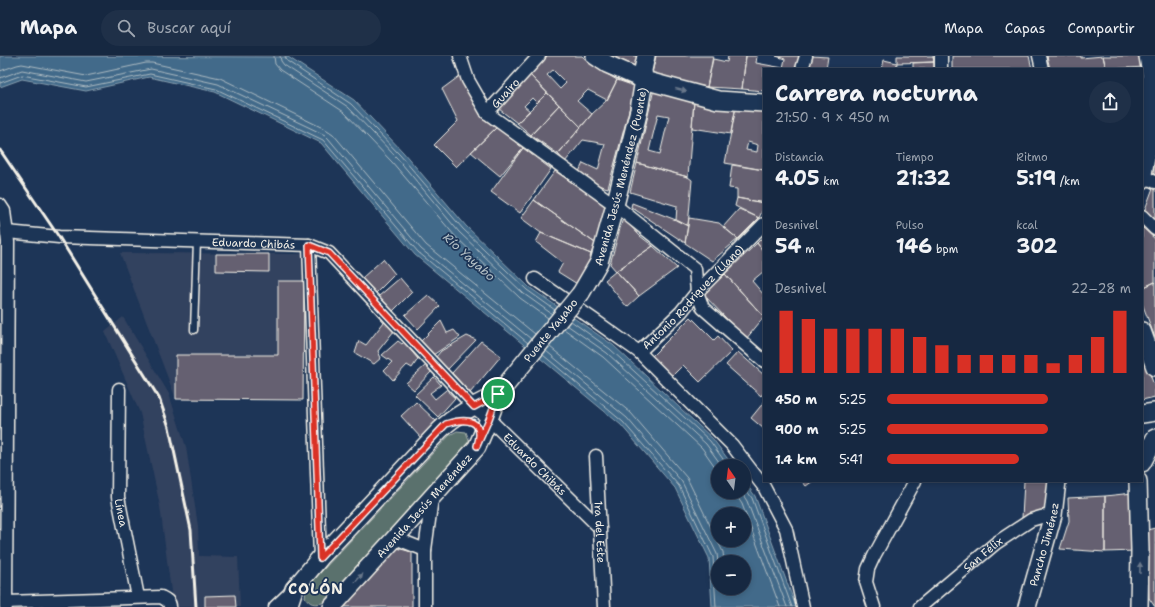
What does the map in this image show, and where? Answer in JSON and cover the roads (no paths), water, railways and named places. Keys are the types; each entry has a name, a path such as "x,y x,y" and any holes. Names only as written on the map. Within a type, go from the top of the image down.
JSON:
{"main road":[{"path":"595,56 607,64 644,80 718,100 763,103"},
{"name":"Avenida Jesús Menéndez (Puente)","path":"581,293 599,262 615,205 639,110 646,56"},
{"path":"1147,180 1150,132 1148,56"},
{"name":"Puente Yayabo","path":"502,390 581,293"},
{"path":"1143,334 1155,367"},
{"path":"290,607 289,604 294,589 320,558 446,424 502,390"},
{"name":"Avenida Jesús Menéndez","path":"332,607 432,498 477,446 502,390"},
{"path":"1143,414 1155,412"},
{"path":"446,424 460,420 474,423 480,431 480,438 477,446"},
{"path":"1143,433 1152,442 1143,461"},
{"name":"Pancho Jiménez","path":"1027,607 1053,515 1057,482"},
{"path":"1138,482 1140,550 1139,607"}],"street":[{"path":"460,56 468,80 488,113 615,205 695,269 697,292 703,308 763,360"},
{"name":"Guairo","path":"488,113 539,56"},
{"path":"802,68 806,56"},
{"path":"941,56 942,68"},
{"path":"1038,56 1042,68"},
{"path":"0,205 4,211 6,605 161,596 167,600 170,607"},
{"path":"1143,217 1155,229"},
{"name":"Antonio Rodriguez (Llano)","path":"639,352 681,312 697,292 763,225"},
{"name":"Eduardo Chibás","path":"3,232 59,237 309,245 329,253 474,407 489,419 600,528"},
{"path":"309,245 320,558"},
{"path":"534,279 639,352 732,445 763,481"},
{"name":"Línea","path":"119,389 118,497 138,597"},
{"name":"1ra del Este","path":"596,456 604,607"},
{"path":"874,607 866,582 868,570 874,556 914,482"},
{"path":"766,484 786,529 803,607"},
{"path":"425,607 425,550 432,498"},
{"name":"San Félix","path":"920,607 996,543 1031,520 1053,515"},
{"path":"395,538 425,550"},
{"path":"275,607 294,589"}],"lane":[{"path":"194,330 197,241"}],"water":[{"name":"Río Yayabo","path":"0,56 288,57 354,100 403,152 466,226 529,287 613,345 713,439 728,459 711,459 711,499 751,499 751,491 755,496 796,607 712,607 711,595 751,595 751,555 711,555 711,591 709,558 675,488 621,425 415,255 321,143 215,92 149,77 86,91 22,79 0,87"}],"railway":[{"path":"0,150 59,237 159,398 169,427 191,530 196,607"}],"district":[{"name":"COLÓN","path":"316,589"}]}
